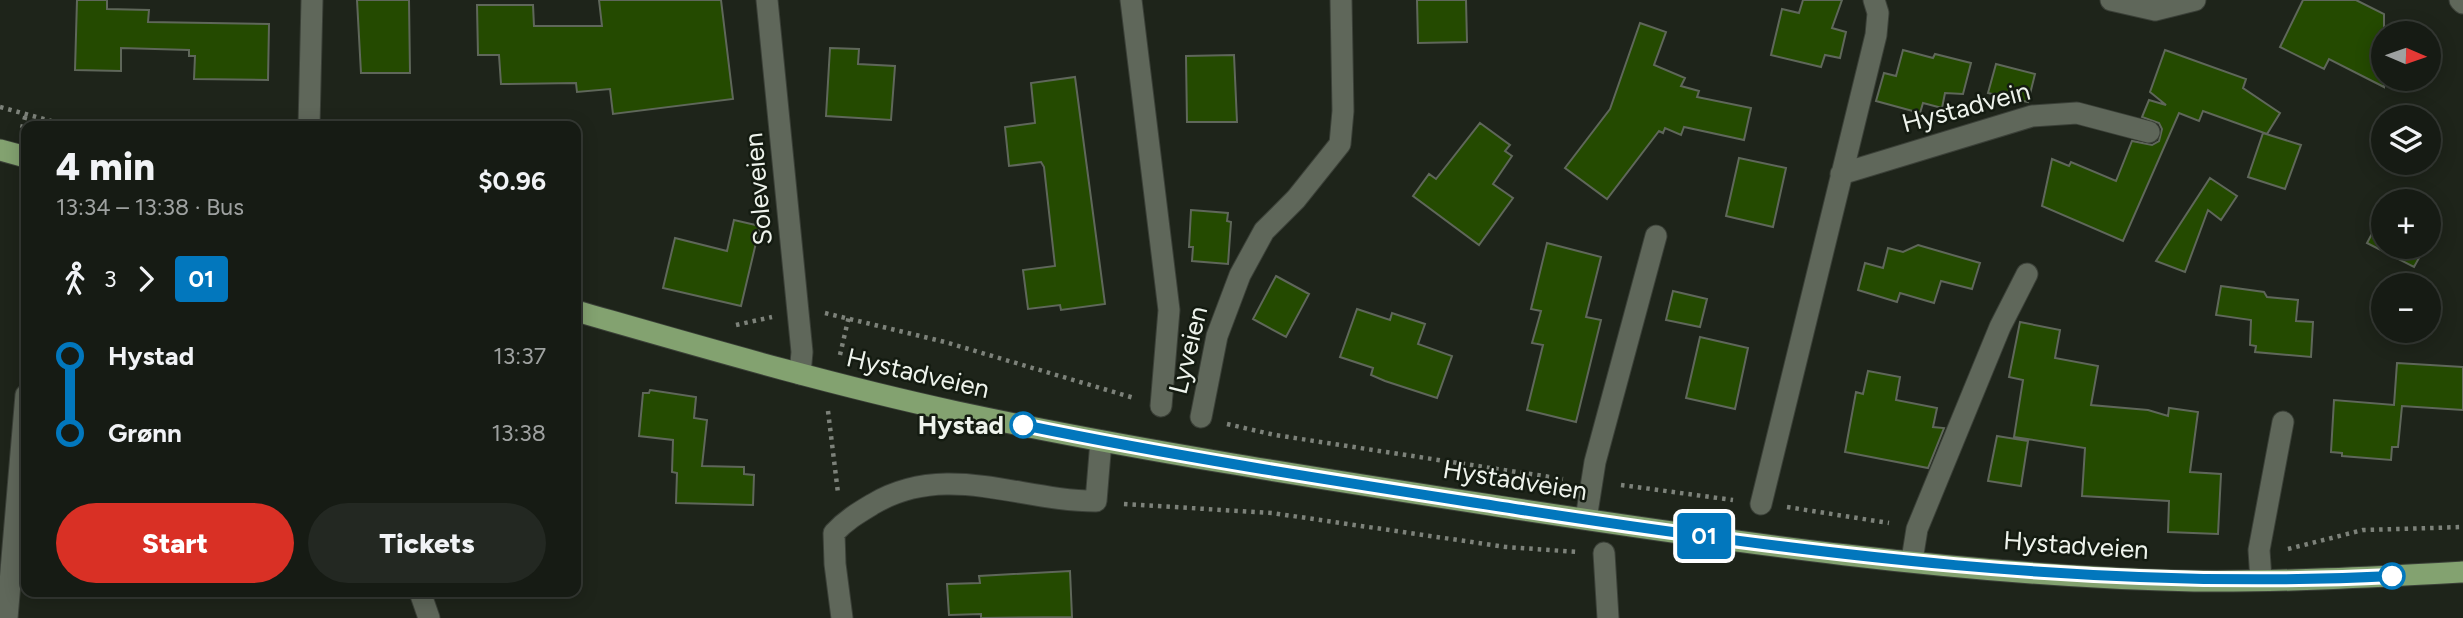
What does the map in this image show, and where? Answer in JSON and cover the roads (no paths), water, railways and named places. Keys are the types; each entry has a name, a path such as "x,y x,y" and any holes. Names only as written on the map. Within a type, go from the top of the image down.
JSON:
{"main road":[{"path":"0,150 21,156"},
{"name":"Hystadveien","path":"581,312 833,383 1101,441 1586,520 1912,560 2089,576 2261,580 2463,572"}],"street":[{"path":"309,121 312,0"},
{"name":"Soleveien","path":"767,0 802,352 800,374"},
{"path":"1131,0 1169,310 1161,406"},
{"name":"Lyveien","path":"1201,417 1217,336 1240,275 1264,230 1296,199 1340,144 1343,111 1341,0"},
{"path":"1761,504 1876,35 1878,13 1874,0"},
{"path":"2111,0 2155,10 2195,0"},
{"name":"Hystadvein","path":"1841,174 2032,116 2077,113 2149,132"},
{"path":"1586,520 1591,481 1656,236"},
{"path":"1912,560 1917,529 2000,327 2027,274"},
{"path":"2261,580 2259,550 2283,422"},
{"path":"842,618 834,533 846,520 896,491 935,484 998,486 1069,500 1096,500 1101,441"},
{"path":"8,618 21,457"},
{"path":"1604,553 1608,618"},
{"path":"423,597 429,618"}],"place":[{"name":"Hystad","path":"1023,425"}]}
